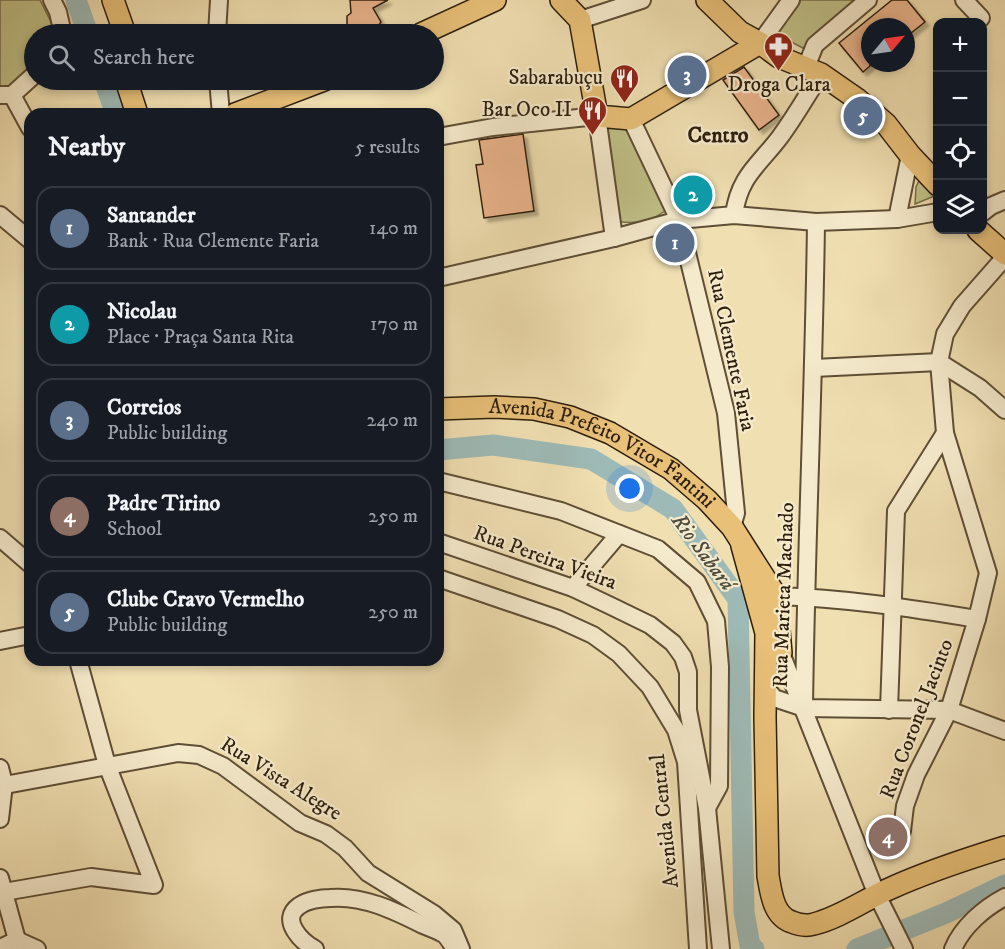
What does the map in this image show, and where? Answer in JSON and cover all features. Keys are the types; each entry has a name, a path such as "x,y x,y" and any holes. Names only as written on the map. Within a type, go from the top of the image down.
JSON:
{"main road":[{"path":"99,0 108,24"},
{"path":"113,0 121,24"},
{"path":"443,24 495,0"},
{"path":"561,0 580,20 597,116 631,119 760,42"},
{"path":"707,0 740,32 760,42 779,57 814,71 857,99 886,124 910,155 934,180"},
{"path":"129,90 135,108"},
{"path":"143,90 147,108"},
{"path":"253,108 299,90"},
{"path":"982,234 1005,255"},
{"name":"Avenida Prefeito Vitor Fantini","path":"444,409 494,406 534,409 570,417 610,433 671,469 707,500 732,526 742,546 776,596 781,653 779,682 768,701"},
{"name":"Avenida Prefeito Vitor Fantini","path":"742,546 766,633 768,876 772,900 781,914 789,922 806,926 816,924 880,900 968,858 1005,847"}],"street":[{"path":"52,0 61,24"},
{"path":"218,24 219,0"},
{"path":"580,20 642,0"},
{"path":"760,42 791,0"},
{"path":"734,215 736,199 753,168 780,137 802,101 814,71 815,45 868,0"},
{"path":"964,0 981,18"},
{"path":"24,82 6,95 24,120"},
{"path":"219,90 220,108"},
{"path":"444,136 515,124 597,116 614,238"},
{"name":"Rua Clemente Faria","path":"631,119 679,220 726,413 736,513 732,526"},
{"path":"897,219 910,155"},
{"path":"987,209 1005,200"},
{"path":"444,277 614,238 679,220 734,215 816,222 897,219 933,213"},
{"path":"0,215 24,235"},
{"name":"Rua Marieta Machado","path":"816,222 804,708 880,900 904,949"},
{"name":"Rua Coronel Jacinto","path":"902,831 905,806 916,775 949,710 977,619 988,573 945,433 939,362 945,334 962,306 1005,255"},
{"path":"814,368 939,362 980,388 1005,410"},
{"path":"889,710 896,512 945,433"},
{"name":"Rua Pereira Vieira","path":"444,482 561,511 658,549 697,582 716,621 720,667 719,786 707,808"},
{"path":"573,588 619,534"},
{"path":"0,538 24,559"},
{"name":"Rua Pereira Vieira","path":"444,545 573,588 650,626 673,644 683,657 688,672 688,710 707,808 721,949"},
{"name":"Avenida Central","path":"444,580 558,619 593,635 619,654 650,687 676,730 686,762 698,949"},
{"path":"761,613 768,601 776,596 891,605 977,619"},
{"path":"0,641 24,636"},
{"path":"781,653 804,708"},
{"path":"17,940 2,885 91,877 154,885 107,765 80,666"},
{"path":"768,701 804,708 949,710 1005,731"},
{"name":"Rua Vista Alegre","path":"1,779 178,753 199,755 223,766 300,822 326,834 345,848 368,873 434,914 453,930 461,949"},
{"path":"0,819 1,779"},
{"path":"315,949 297,934 292,924 293,913 299,905 332,897 360,899 392,910 445,935 456,949"},
{"path":"953,949 957,940 976,917 1005,897"},
{"path":"0,948 17,940 37,949"}],"green space":[{"path":"0,0 40,0 52,24 24,24 24,74 10,89 0,90"},
{"path":"797,0 861,0 803,48 772,32"},
{"path":"627,125 665,211 654,218 630,223 617,221 606,129"},
{"path":"922,174 933,189 933,197 915,204 916,187"}],"building":[{"path":"350,0 388,0 373,8 381,22 380,24 347,24 347,16 351,13"},
{"path":"892,0 907,0 925,22 915,30 915,18 870,18"},
{"path":"861,25 861,70 839,43"},
{"path":"744,67 779,115 759,130 723,80"},
{"path":"523,134 534,211 484,218 476,165 483,164 479,140"},
{"path":"698,183 704,204 687,208 681,187"}],"waterway":[{"name":"Rio Sabará","path":"76,0 84,24"},
{"name":"Rio Sabará","path":"108,90 114,108"},
{"name":"Rio Sabará","path":"444,449 493,445 591,459 673,509 738,599 744,912 750,946 754,949"},
{"name":"Rio Sabará","path":"857,949 946,913 1005,885"}],"place":[{"name":"Droga Clara","path":"779,72"},
{"name":"Correios","path":"687,75"},
{"name":"Sabarabuçu","path":"624,104"},
{"name":"Clube Cravo Vermelho","path":"863,116"},
{"name":"Bar Oco II","path":"593,136"},
{"name":"Nicolau","path":"693,195"},
{"name":"Santander","path":"675,243"},
{"name":"Padre Tirino","path":"888,837"}],"district":[{"name":"Centro","path":"718,135"}]}
